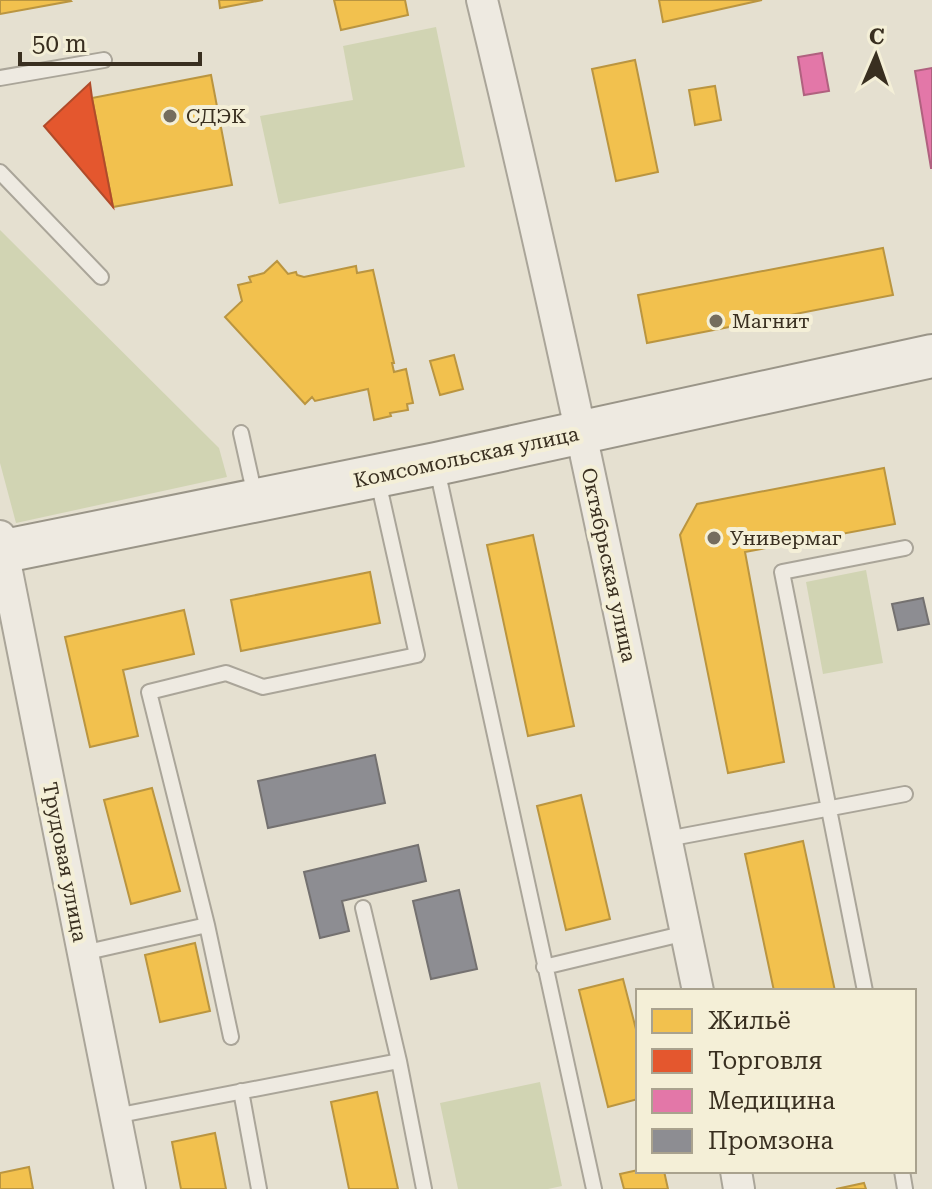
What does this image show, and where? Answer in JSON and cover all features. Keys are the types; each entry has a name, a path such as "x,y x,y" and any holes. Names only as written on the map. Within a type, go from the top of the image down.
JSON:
{"street":[{"name":"Октябрьская улица","path":"482,0 582,432 698,989"},
{"name":"Комсомольская улица","path":"1,546 256,501 932,356"},
{"name":"Трудовая улица","path":"1,546 130,1189"}],"lane":[{"path":"0,78 104,60"},
{"path":"0,172 101,277"},
{"path":"241,433 256,501"},
{"path":"436,464 594,1189"},
{"path":"231,1037 207,925 149,692 226,673 263,687 417,655 377,476"},
{"path":"865,989 782,572 905,548"},
{"path":"667,839 905,794"},
{"path":"363,908 399,1061 424,1189"},
{"path":"83,953 207,925"},
{"path":"544,967 686,933"},
{"path":"115,1116 399,1061"},
{"path":"241,1091 259,1189"}],"green space":[{"path":"436,27 465,167 279,204 260,116 353,100 343,46"},
{"path":"0,230 219,448 227,477 16,523 0,463"},
{"path":"866,570 883,663 823,674 806,582"},
{"path":"540,1082 562,1186 548,1189 458,1189 440,1103"}],"building: Жильё":[{"path":"0,0 70,0 71,1 0,14"},
{"path":"219,0 263,0 220,8"},
{"path":"334,0 405,0 408,15 341,30"},
{"path":"659,0 762,0 663,22"},
{"path":"635,60 658,172 616,181 592,69"},
{"path":"211,75 232,185 113,207 92,98"},
{"path":"715,86 721,120 695,125 689,90"},
{"path":"883,248 893,295 647,343 638,295"},
{"path":"277,261 288,274 296,272 304,277 356,266 357,273 373,270 394,372 406,369 413,403 407,404 408,410 374,420 368,389 315,401 312,397 305,404 225,317 242,301 238,285 251,282 249,277 264,273"},
{"path":"454,355 463,389 440,395 430,361"},
{"path":"884,468 895,524 745,552 784,762 728,773 680,535 697,504"},
{"path":"533,535 574,726 528,736 487,545"},
{"path":"370,572 380,623 241,651 231,600"},
{"path":"184,610 194,654 123,670 138,736 90,747 65,637"},
{"path":"152,788 180,891 131,904 104,800"},
{"path":"581,795 610,919 566,930 537,806"},
{"path":"803,841 835,989 774,989 745,854"},
{"path":"195,943 210,1011 160,1022 145,955"},
{"path":"623,979 636,1029 636,1100 608,1107 579,990"},
{"path":"377,1092 398,1189 349,1189 331,1102"},
{"path":"215,1133 226,1189 181,1189 172,1142"},
{"path":"29,1167 33,1189 0,1189 0,1173"},
{"path":"636,1170 636,1173 664,1173 668,1189 624,1189 620,1174"},
{"path":"864,1183 866,1189 836,1189"}],"building: Торговля":[{"path":"90,83 92,98 113,207 44,126"}],"building: Медицина":[{"path":"822,53 829,91 804,95 798,57"},
{"path":"932,68 932,168 931,168 915,71"}],"building: Промзона":[{"path":"923,598 929,624 898,630 892,604"},
{"path":"375,755 385,803 268,828 258,781"},
{"path":"418,845 426,881 342,901 349,931 320,938 304,872"},
{"path":"459,890 477,969 431,979 413,901"}],"place":[{"name":"СДЭК","path":"170,116"},
{"name":"Магнит","path":"716,321"},
{"name":"Универмаг","path":"714,538"}]}
